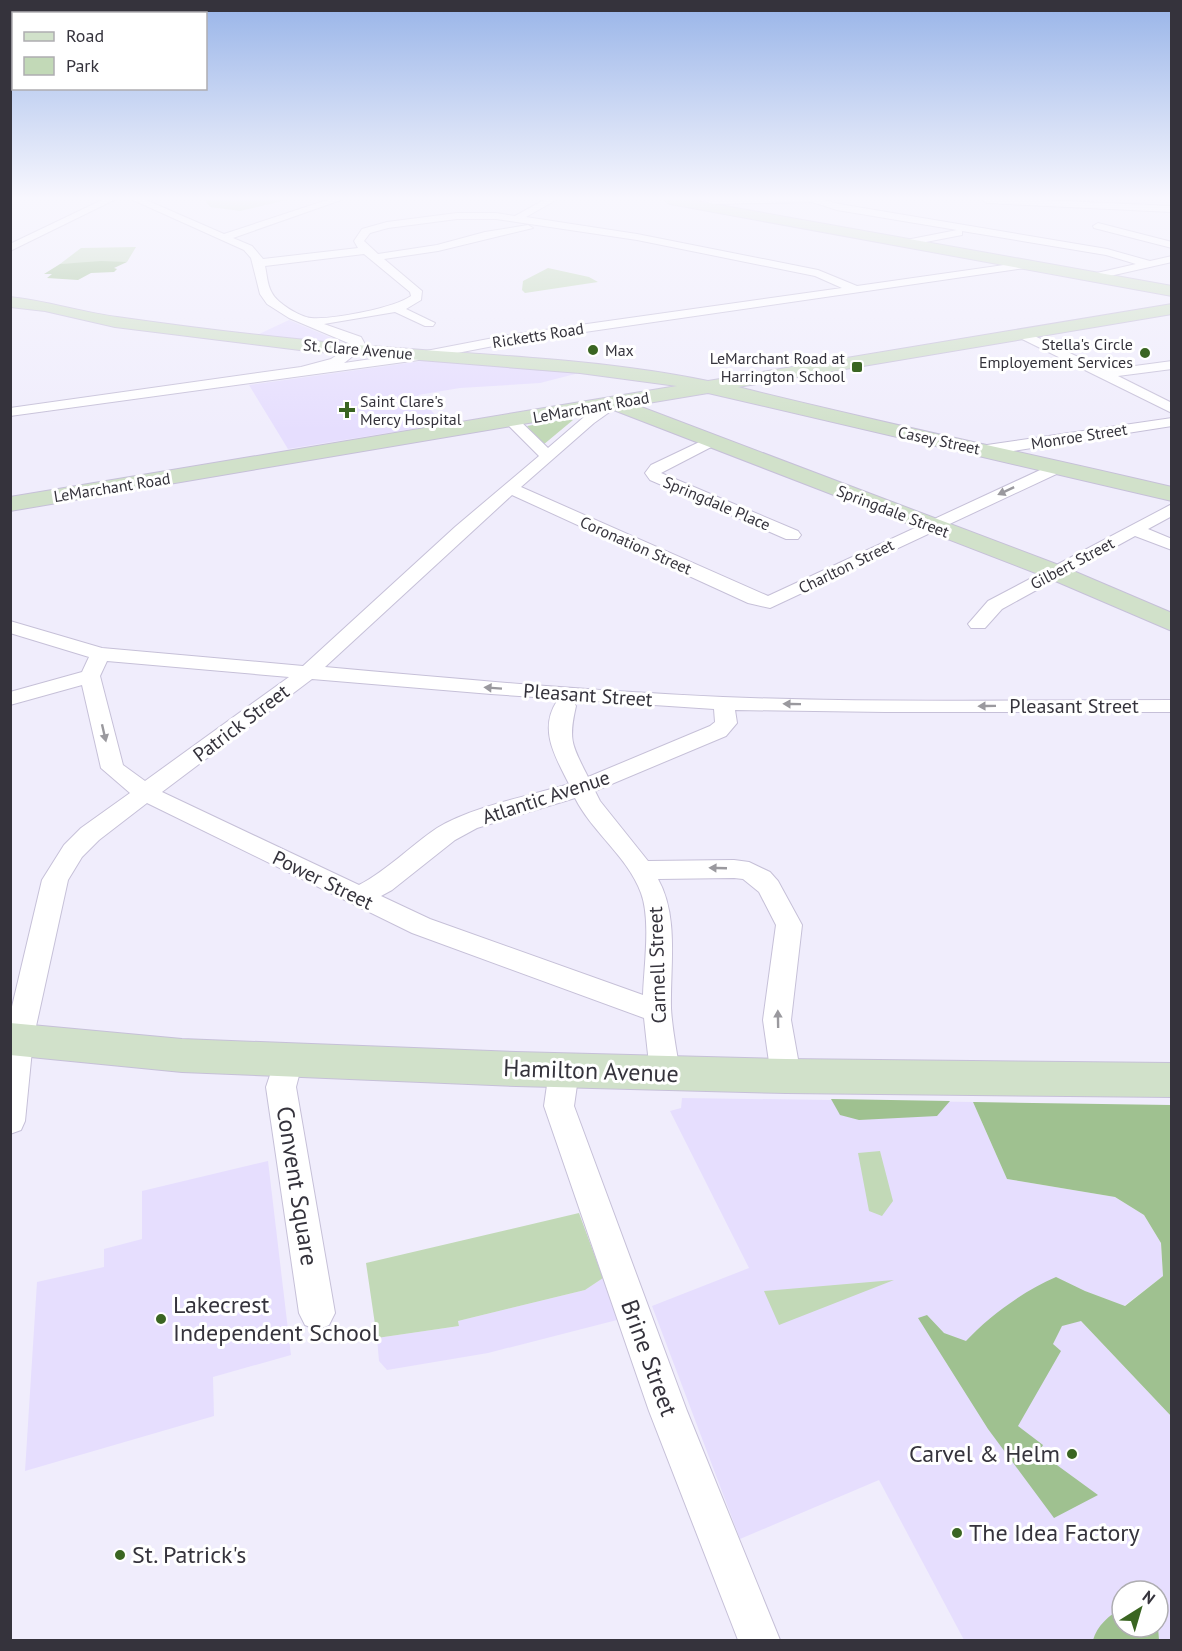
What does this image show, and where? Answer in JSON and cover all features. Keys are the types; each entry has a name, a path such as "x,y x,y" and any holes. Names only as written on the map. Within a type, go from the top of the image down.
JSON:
{"street":[{"path":"262,277 264,288 271,301 310,322 356,340 360,346 354,350"},
{"path":"310,322 395,308 413,301 417,297 416,291 399,277"},
{"path":"827,277 855,289"},
{"name":"Ricketts Road","path":"301,371 426,355 509,339 940,277"},
{"path":"1092,277 1172,291"},
{"name":"St. Clare Avenue","path":"10,302 45,306 115,322 354,350 574,367 646,375 706,387"},
{"path":"395,308 429,323"},
{"path":"760,389 1022,334 1172,309"},
{"path":"1022,334 1172,409"},
{"name":"Ricketts Road","path":"10,412 301,371 336,362 354,350"},
{"path":"1106,374 1172,365"},
{"path":"646,375 665,383 664,388 650,396"},
{"name":"Casey Street","path":"706,387 760,389 829,417 987,450 1172,494"},
{"name":"LeMarchant Road","path":"10,504 706,387"},
{"name":"Springdale Street","path":"613,403 1055,572 1172,623"},
{"name":"Patrick Street","path":"10,1121 15,1039 56,880 73,851 90,834 147,794 308,672 400,585 547,455 596,414 613,403"},
{"path":"512,421 547,455"},
{"name":"Monroe Street","path":"987,450 1172,422"},
{"name":"Springdale Place","path":"712,441 657,468 653,473 656,477 780,533"},
{"name":"Charlton Street","path":"763,602 777,600 1059,467"},
{"name":"Coronation Street","path":"510,488 763,602"},
{"name":"Gilbert Street","path":"978,624 995,605 1172,509"},
{"path":"1135,530 1172,545"},
{"name":"Pleasant Street","path":"14,630 100,654 490,688 724,703 885,706 1172,706"},
{"path":"10,699 90,676 100,654"},
{"name":"Power Street","path":"90,676 112,768 147,794 421,926 657,1011"},
{"name":"Atlantic Avenue","path":"358,897 383,884 446,834 468,822 582,788 718,731 726,723 724,703"},
{"name":"Carnell Street","path":"565,706 559,732 560,742 582,788 603,823 641,870 654,894 657,924 657,1011 665,1073"},
{"path":"641,870 734,869 749,872 761,878 768,887 789,925 777,1020 786,1077"},
{"name":"Hamilton Avenue","path":"15,1039 75,1047 288,1060 564,1071 786,1077 1080,1075 1172,1080"},
{"name":"Convent Square","path":"288,1060 281,1087 317,1313"},
{"name":"Brine Street","path":"564,1071 559,1106 668,1411 759,1641"}],"shaded area":[{"path":"289,320 339,341 342,343 257,335"},
{"name":"Saint Clare's Mercy Hospital","path":"429,360 579,373 540,383 460,388 418,395 443,424 288,449 249,385"},
{"path":"682,1098 973,1102 1007,1179 1115,1197 1144,1215 1161,1243 1163,1276 1124,1306 1081,1321 1171,1416 1171,1640 964,1640 879,1480 740,1539 652,1306 749,1268 670,1111 681,1108"},
{"name":"Lakecrest Independent School","path":"268,1161 291,1355 213,1377 214,1416 25,1471 37,1282 104,1267 104,1249 142,1239 142,1191"},
{"path":"603,1278 617,1320 488,1353 387,1370 379,1361 377,1338 459,1326 458,1321 585,1290"}],"green space":[{"path":"48,277 83,277 78,280"},
{"path":"531,277 589,277 598,282 525,293 522,290 523,281"},
{"path":"573,420 543,445 527,426"},
{"path":"831,1099 950,1101 937,1116 859,1120 840,1115"},
{"path":"973,1102 1171,1105 1171,1416 1081,1321 1062,1326 1053,1344 1061,1351 1018,1426 1043,1445 1039,1452 1098,1495 1054,1518 988,1429 918,1318 927,1315 944,1333 966,1341 1008,1304 1056,1277 1125,1306 1163,1276 1161,1243 1144,1215 1115,1197 1007,1179"},
{"path":"880,1151 893,1201 882,1216 869,1211 858,1153"},
{"path":"579,1213 603,1278 585,1290 458,1321 459,1326 377,1338 366,1263"},
{"path":"894,1280 779,1325 764,1291"},
{"path":"1110,1616 1110,1639 1159,1640 1093,1640 1104,1621"}],"place":[{"name":"Max","path":"593,350"},
{"name":"Stella's Circle Employement Services","path":"1145,353"},
{"name":"LeMarchant Road at Harrington School","path":"857,367"},
{"name":"Saint Clare's Mercy Hospital","path":"347,410"},
{"name":"Lakecrest Independent School","path":"161,1319"},
{"name":"Carvel & Helm","path":"1072,1454"},
{"name":"The Idea Factory","path":"957,1533"},
{"name":"St. Patrick's","path":"120,1555"}]}
